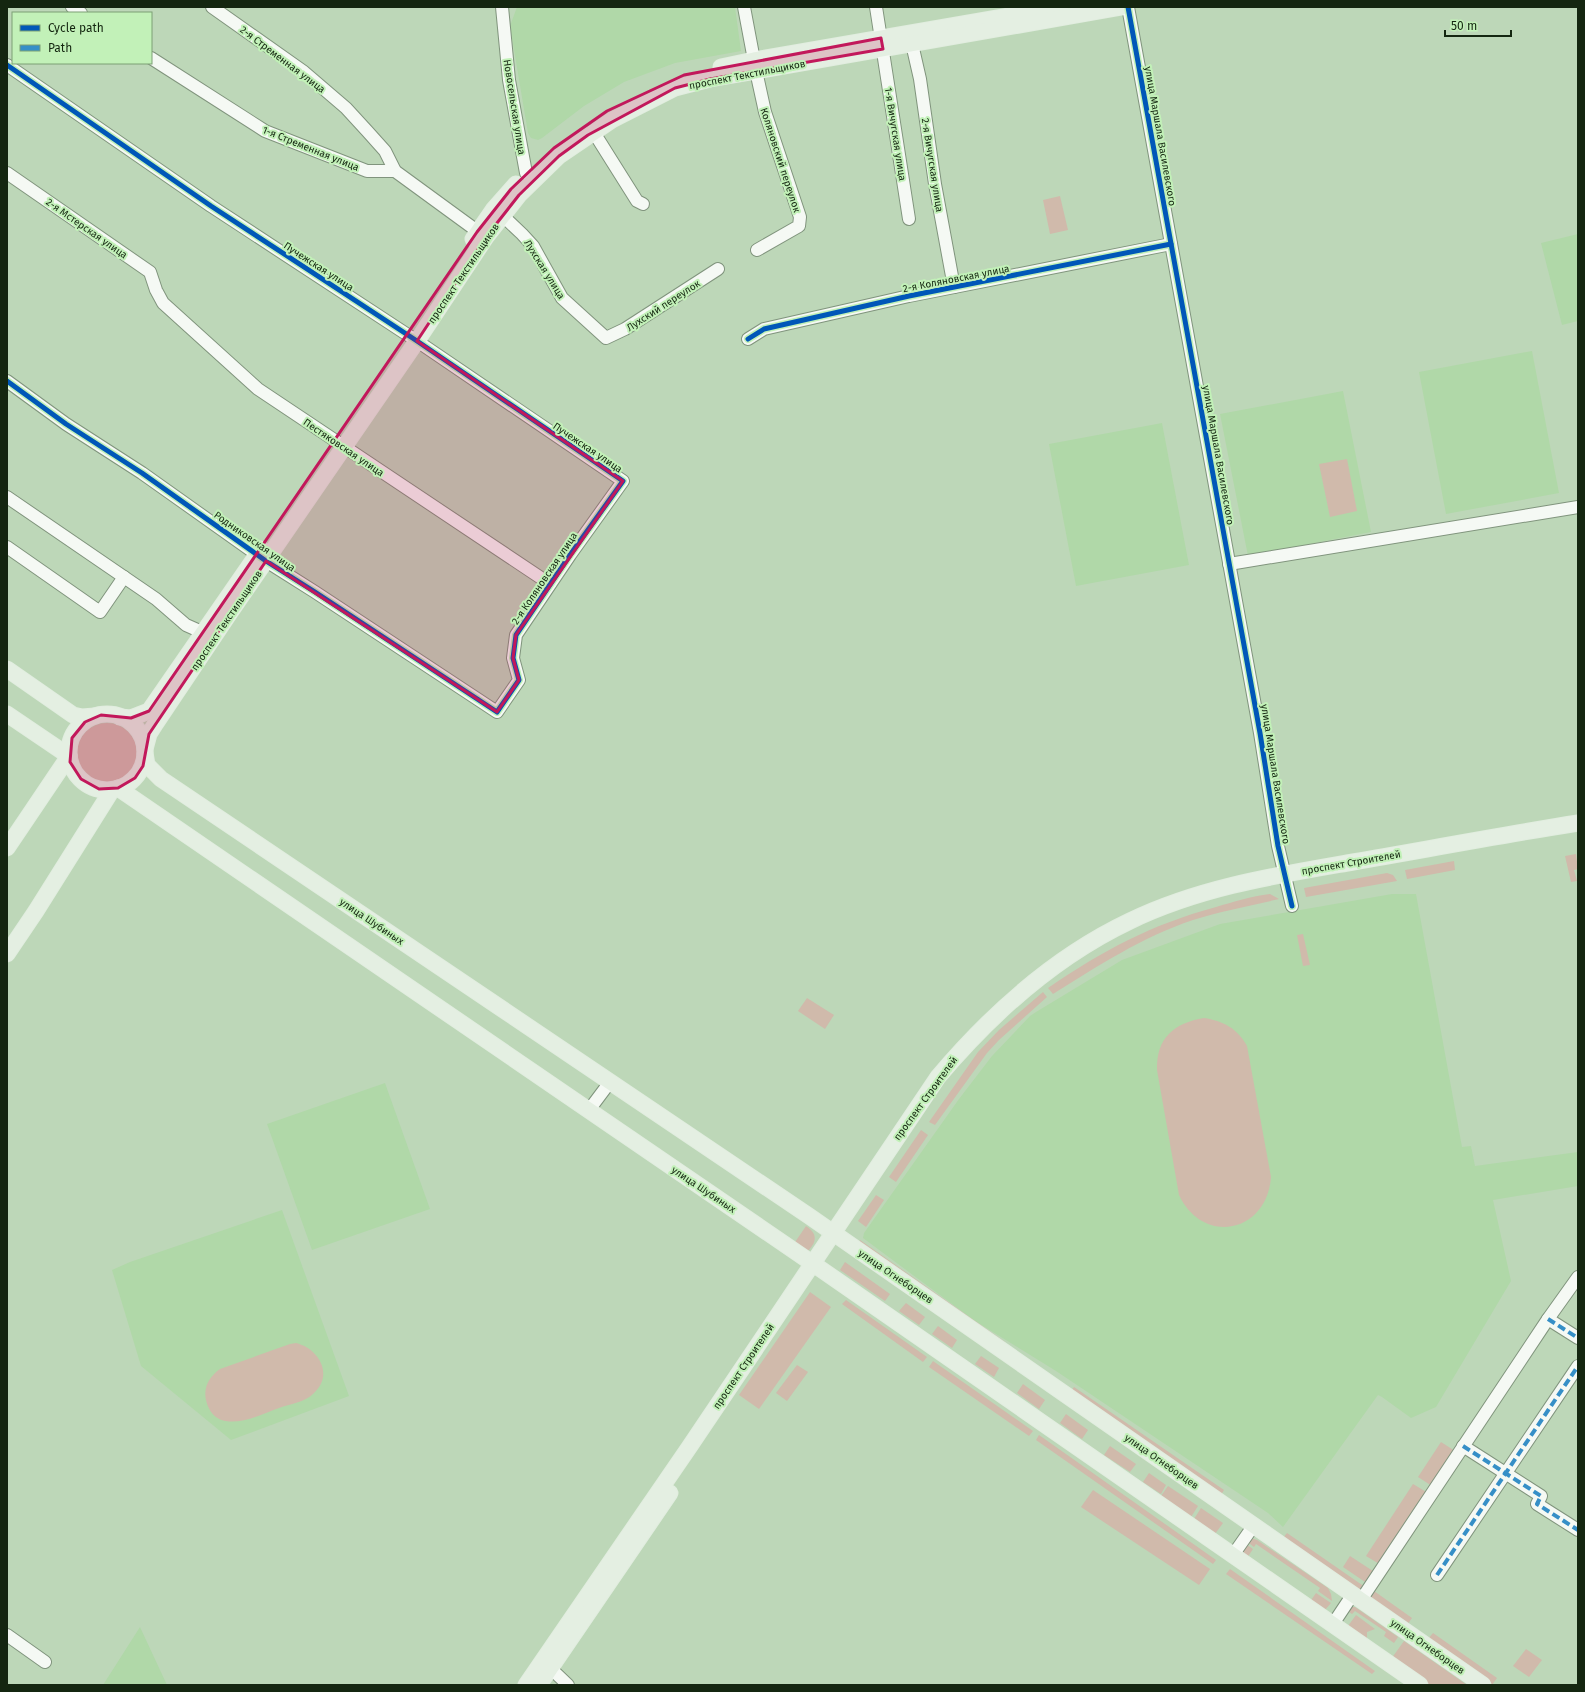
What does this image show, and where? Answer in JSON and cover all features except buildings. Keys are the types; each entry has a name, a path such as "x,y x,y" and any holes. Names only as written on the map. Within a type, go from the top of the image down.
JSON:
{"main road":[{"name":"проспект Текстильщиков","path":"145,751 149,734 262,558 482,234 494,210 529,177 554,148 584,125 634,96 684,75 755,65 882,43 1005,12 1061,7"},
{"name":"проспект Текстильщиков","path":"882,43 912,44 1122,7"},
{"name":"проспект Текстильщиков","path":"482,234 503,216 529,177 593,131 637,106 675,88 755,65"},
{"name":"проспект Текстильщиков","path":"120,717 130,718 149,711 204,633 262,558"},
{"path":"7,670 73,715 82,717 107,714 120,717 135,727 141,735 145,751 140,772 130,783 115,789 99,789 86,784 76,774 69,756 70,743 74,734 85,722 95,716"},
{"path":"7,714 69,756"},
{"name":"улица Шубиных","path":"145,751 147,765 160,779 836,1235"},
{"path":"7,848 69,756"},
{"path":"7,954 115,789"},
{"name":"улица Шубиных","path":"115,789 816,1265"},
{"name":"проспект Строителей","path":"526,1685 547,1664 836,1235 947,1082 985,1037 1026,999 1067,969 1135,929 1172,914 1285,879 1578,823"},
{"name":"проспект Строителей","path":"1285,879 1578,833"},
{"name":"улица Огнеборцев","path":"836,1235 1483,1685"},
{"path":"816,1265 1420,1685"},
{"name":"проспект Строителей","path":"539,1685 547,1664"}],"street":[{"name":"2-я Стременная улица","path":"212,7 304,72 346,108 385,151 395,171"},
{"name":"Новосельская улица","path":"502,7 509,80 529,177"},
{"name":"Коляновский переулок","path":"744,7 765,112 800,217 798,226 757,250"},
{"name":"1-я Вичугская улица","path":"876,7 909,219"},
{"name":"улица Маршала Василевского","path":"1128,7 1260,733 1269,795 1285,879 1292,906"},
{"name":"2-я Вичугская улица","path":"912,44 920,79 935,184 954,287"},
{"name":"1-я Стременная улица","path":"152,59 265,131 367,171 395,171"},
{"name":"Пучежская улица","path":"7,65 211,206 412,338 623,481"},
{"path":"593,131 638,201 643,204"},
{"path":"395,171 482,234"},
{"name":"2-я Мстерская улица","path":"7,173 150,272 156,290"},
{"name":"Лухская улица","path":"503,216 533,246 562,298 606,338"},
{"name":"2-я Коляновская улица","path":"748,339 764,329 954,287 1171,244"},
{"name":"Лухский переулок","path":"606,338 625,329 718,269"},
{"name":"Пестяковская улица","path":"156,290 163,303 173,313 258,389 550,584"},
{"name":"Родниковская улица","path":"7,381 66,424 142,473 262,558 497,712"},
{"name":"2-я Коляновская улица","path":"497,712 519,680 513,658 516,635 623,481"},
{"path":"7,497 124,576 156,599 186,625 204,633"},
{"path":"1229,564 1578,507"},
{"path":"7,547 100,612 124,576"},
{"path":"589,1110 610,1082"},
{"path":"1333,1624 1357,1597 1463,1446 1578,1277"},
{"path":"1548,1319 1578,1338"},
{"path":"1437,1575 1505,1472 1578,1366"},
{"path":"1463,1446 1541,1496 1537,1504 1578,1530"},
{"path":"1233,1555 1254,1525"},
{"path":"7,1635 45,1662"},
{"path":"547,1664 568,1685"}],"highlighted area":[{"path":"881,38 883,49 710,79 675,88 588,135 559,156 519,195 486,237 417,341 623,481 516,635 513,658 519,680 497,712 266,561 149,734 143,766 135,778 118,788 99,789 81,779 70,762 72,738 85,722 101,715 131,718 149,711 477,232 511,189 554,148 607,111 684,75"}],"shaded area":[{"path":"517,7 735,7 741,51 675,63 624,82 584,106 538,140 531,138 528,133 510,26"},
{"path":"1060,196 1068,230 1050,234 1043,200"},
{"path":"1578,234 1578,321 1562,325 1541,243"},
{"path":"1532,351 1559,493 1446,514 1419,372"},
{"path":"1343,391 1371,532 1248,556 1220,414"},
{"path":"1162,423 1189,565 1076,586 1049,444"},
{"path":"1347,459 1357,511 1330,517 1319,464"},
{"path":"101,723 113,723 124,728 132,736 137,747 135,765 124,778 113,783 101,783 90,778 82,770 77,759 77,747 82,736 90,728"},
{"path":"1576,854 1578,869 1574,870 1577,881 1571,882 1565,856"},
{"path":"1454,861 1455,870 1407,879 1405,870"},
{"path":"1387,873 1393,875 1397,881 1306,897 1304,888"},
{"path":"1270,894 1279,899 1214,914 1174,927 1121,953 1053,994 1048,988 1108,950 1170,922 1242,899"},
{"path":"1392,894 1416,894 1462,1147 1471,1146 1475,1166 1578,1152 1578,1186 1493,1200 1511,1281 1436,1407 1411,1418 1378,1395 1283,1527 1268,1513 1056,1371 975,1321 863,1238 864,1233 959,1099 992,1056 1030,1016 1036,1012 1122,960 1220,924"},
{"path":"1303,934 1310,965 1303,966 1297,935"},
{"path":"1043,992 1047,997 999,1040 987,1053 935,1125 929,1122 978,1052 999,1030"},
{"path":"807,998 834,1015 825,1029 798,1011"},
{"path":"1204,1018 1229,1026 1239,1034 1247,1046 1271,1177 1267,1196 1258,1211 1246,1221 1232,1226 1218,1226 1203,1222 1190,1211 1179,1195 1157,1070 1160,1049 1169,1034 1184,1024 1193,1020"},
{"path":"385,1083 430,1209 312,1250 267,1124"},
{"path":"921,1130 928,1135 896,1182 889,1177"},
{"path":"876,1195 884,1200 866,1227 858,1221"},
{"path":"282,1210 349,1396 231,1440 141,1366 112,1270 130,1262"},
{"path":"806,1226 813,1232 815,1238 813,1245 807,1252 791,1248"},
{"path":"860,1240 1005,1342 1001,1347 857,1245"},
{"path":"845,1262 890,1294 885,1301 840,1270"},
{"path":"810,1292 831,1307 759,1409 739,1395"},
{"path":"846,1300 927,1357 923,1362 842,1304"},
{"path":"906,1303 925,1317 919,1325 899,1311"},
{"path":"938,1326 957,1340 952,1348 932,1334"},
{"path":"296,1343 312,1351 321,1364 323,1379 319,1387 310,1397 249,1419 238,1421 227,1421 218,1418 211,1412 205,1395 206,1386 210,1378 216,1372 220,1369"},
{"path":"981,1356 999,1368 994,1377 975,1364"},
{"path":"933,1361 1033,1431 1029,1436 929,1367"},
{"path":"797,1365 808,1372 787,1401 776,1393"},
{"path":"1023,1384 1045,1400 1039,1409 1017,1393"},
{"path":"1074,1387 1224,1490 1221,1495 1071,1391"},
{"path":"1066,1414 1088,1430 1082,1439 1060,1423"},
{"path":"1039,1435 1216,1560 1213,1564 1036,1440"},
{"path":"1441,1442 1455,1451 1432,1486 1418,1477"},
{"path":"1110,1446 1136,1464 1130,1472 1104,1455"},
{"path":"1149,1473 1166,1485 1161,1494 1143,1482"},
{"path":"1413,1484 1428,1493 1381,1565 1366,1556"},
{"path":"1168,1486 1198,1506 1191,1517 1161,1496"},
{"path":"1093,1490 1210,1569 1199,1585 1081,1507"},
{"path":"1201,1508 1223,1523 1215,1534 1194,1519"},
{"path":"1287,1533 1365,1587 1362,1592 1283,1538"},
{"path":"1251,1538 1257,1540 1328,1588 1332,1601 1318,1591 1320,1588 1256,1544 1254,1547 1245,1540"},
{"path":"1243,1542 1253,1549 1247,1558 1309,1603 1316,1593 1331,1603 1321,1612 1311,1609 1239,1558 1238,1549"},
{"path":"1350,1556 1376,1573 1368,1584 1343,1567"},
{"path":"1230,1569 1375,1671 1372,1674 1226,1574"},
{"path":"1374,1591 1412,1618 1407,1625 1369,1598"},
{"path":"1355,1607 1398,1637 1394,1643 1384,1636 1386,1632 1355,1611 1352,1614 1345,1609"},
{"path":"1356,1615 1375,1629 1367,1632 1367,1640 1348,1626"},
{"path":"140,1627 167,1685 103,1685"},
{"path":"1433,1633 1497,1678 1492,1685 1428,1639"},
{"path":"1404,1641 1467,1685 1422,1685 1389,1662"},
{"path":"1526,1649 1542,1660 1529,1677 1513,1666"}],"marked path":[{"path":"1548,1319 1578,1338"},
{"path":"1437,1575 1578,1366"},
{"path":"1463,1446 1541,1496 1537,1504 1578,1530"}],"cycle path":[{"path":"1128,7 1260,733 1278,846 1292,906"},
{"path":"7,65 211,206 417,341 623,481 570,555 516,635 513,658 519,680 497,712 266,561 142,473 66,424 7,381"},
{"path":"748,339 764,329 909,296 1171,244"}]}
